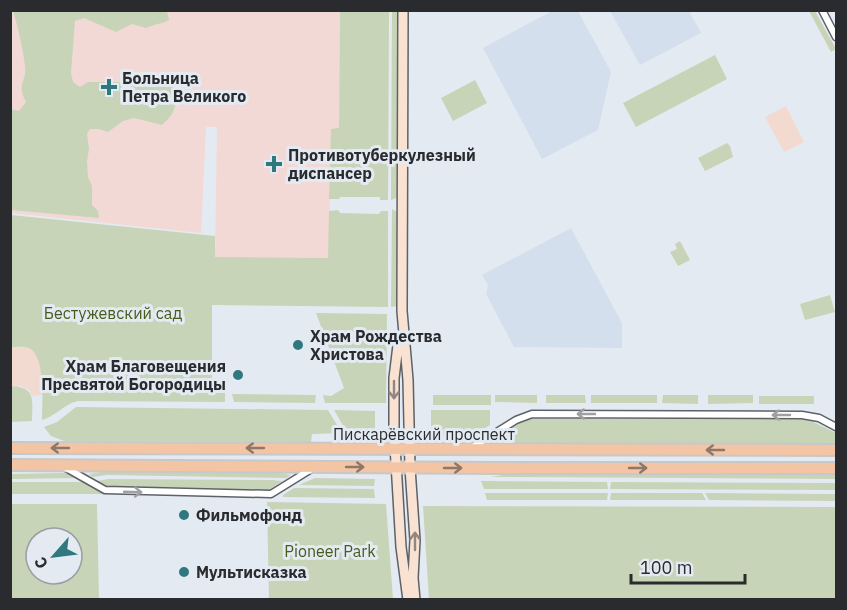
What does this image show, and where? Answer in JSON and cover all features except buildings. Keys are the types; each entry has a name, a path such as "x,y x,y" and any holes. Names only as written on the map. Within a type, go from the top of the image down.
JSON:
{"main road":[{"name":"Пискарёвский проспект","path":"10,448 837,450"},
{"name":"Пискарёвский проспект","path":"10,465 837,468"}],"street":[{"path":"403,10 402,311 408,380 410,468 415,540 413,578 415,600"},
{"path":"822,10 837,37"},
{"path":"402,311 394,378 395,448 401,547 408,600"},
{"path":"469,449 516,420 532,414 802,415 819,418 837,427"},
{"path":"60,466 79,474 105,490 271,494 314,467"}],"shaded area":[{"path":"554,10 578,11 611,72 598,130 542,159 483,48"},
{"path":"10,11 340,11 339,129 331,129 329,258 215,257 217,127 206,127 201,233 11,213"},
{"path":"610,11 689,11 701,33 640,65"},
{"path":"786,106 804,142 784,152 765,117"},
{"path":"571,228 622,323 622,348 514,347 486,294 488,285 482,275"},
{"path":"10,347 28,347 34,351 41,371 42,395 32,396 29,390 20,386 11,386"}],"green space":[{"path":"399,10 397,198 391,200 392,11"},
{"path":"13,11 167,11 169,20 146,28 132,24 116,32 84,18 75,21 71,73 73,82 80,87 88,82 139,82 162,78 175,88 176,94 173,113 162,125 134,118 123,121 108,132 90,129 87,134 88,177 92,186 92,205 98,211 99,218 11,210 11,109 19,111 26,102 22,91 24,59"},
{"path":"340,11 389,11 388,200 380,200 380,197 329,199 331,129 339,128"},
{"path":"809,11 815,11 836,49 831,52"},
{"path":"715,55 727,79 636,127 623,103"},
{"path":"475,80 487,103 453,121 441,98"},
{"path":"727,143 733,157 705,171 698,158"},
{"path":"392,209 397,212 397,306 391,307"},
{"name":"Бестужевский сад","path":"338,210 340,213 379,214 381,211 388,211 388,307 212,305 212,393 225,393 225,402 78,401 42,420 42,381 38,360 29,348 11,347 11,215 215,236 215,257 328,258 329,211"},
{"path":"680,241 690,260 678,266 670,252 677,249 675,244"},
{"path":"830,295 835,312 805,320 800,304"},
{"path":"316,313 387,314 386,403 325,403 323,395 331,396 344,388"},
{"path":"10,386 29,392 32,401 32,421 11,422"},
{"path":"232,394 316,395 315,403 234,402"},
{"path":"433,395 491,395 491,405 433,405"},
{"path":"495,395 537,395 537,403 495,402"},
{"path":"546,395 585,395 586,403 546,403"},
{"path":"591,395 657,395 657,403 591,403"},
{"path":"663,395 698,395 698,404 662,403"},
{"path":"708,395 753,395 753,403 708,404"},
{"path":"759,396 814,396 814,404 759,404"},
{"path":"76,407 328,410 342,433 312,434 311,442 64,441 51,436 44,427 57,422"},
{"path":"334,410 375,411 375,435 348,434"},
{"path":"431,410 490,410 490,425 472,436 431,437"},
{"path":"530,419 802,419 836,433 836,444 821,446 519,445 495,440 495,437 520,422"},
{"path":"109,471 272,472 291,475 286,478 107,475 93,477 89,474"},
{"path":"64,473 78,478 11,479 10,474"},
{"path":"509,474 836,475 836,479 490,477"},
{"path":"315,478 375,479 374,486 299,485"},
{"path":"108,479 282,481 269,490 107,486 98,481"},
{"path":"481,481 607,482 608,489 484,489"},
{"path":"10,482 84,482 107,494 11,494"},
{"path":"611,482 836,483 836,490 610,489"},
{"path":"294,488 374,489 375,498 283,497"},
{"path":"485,493 608,493 607,500 487,500"},
{"path":"611,493 702,493 706,500 610,500"},
{"path":"705,493 836,494 836,501 709,500"},
{"name":"Pioneer Park","path":"267,502 386,504 393,599 269,599"},
{"path":"11,504 97,504 99,599 11,599"},
{"path":"423,506 836,507 836,599 429,599"}],"place":[{"name":"Больница Петра Великого","path":"109,87"},
{"name":"Противотуберкулезный диспансер","path":"274,164"},
{"name":"Храм Рождества Христова","path":"298,345"},
{"name":"Храм Благовещения Пресвятой Богородицы","path":"238,375"},
{"name":"Фильмофонд","path":"184,515"},
{"name":"Мультисказка","path":"184,572"}]}
